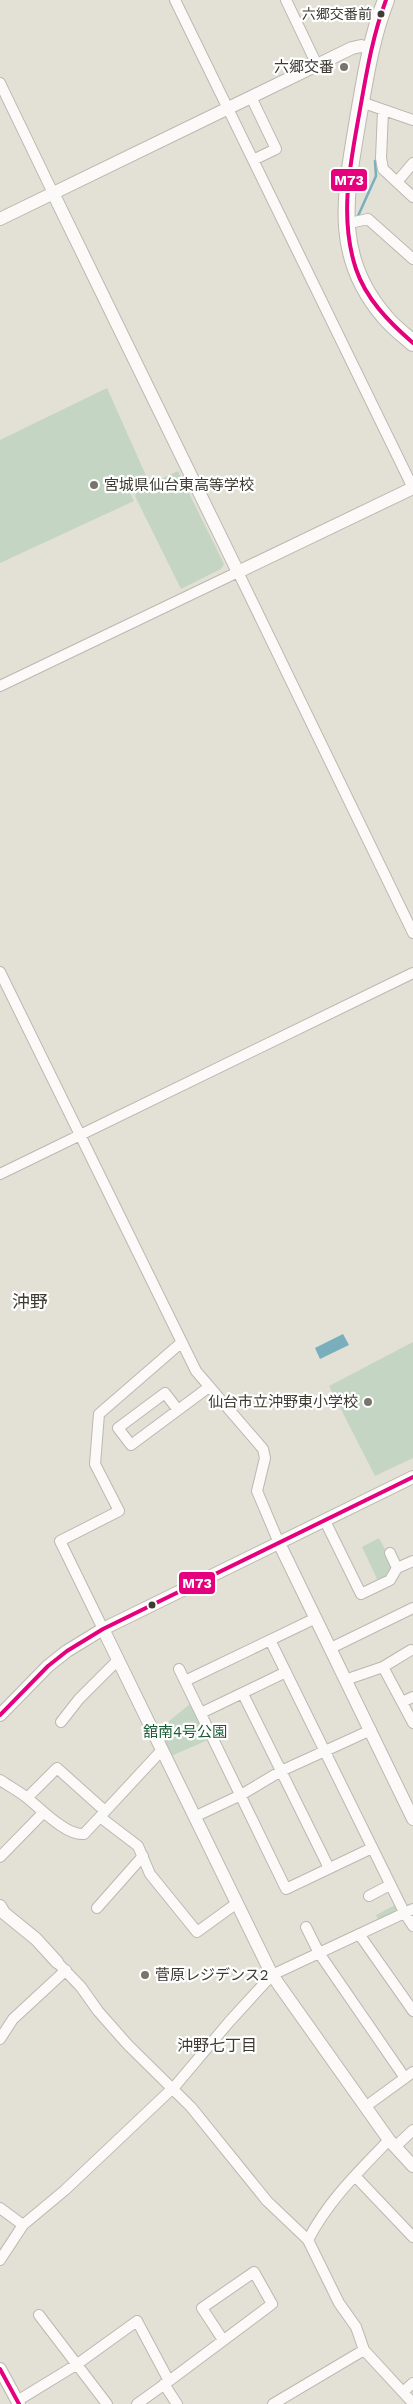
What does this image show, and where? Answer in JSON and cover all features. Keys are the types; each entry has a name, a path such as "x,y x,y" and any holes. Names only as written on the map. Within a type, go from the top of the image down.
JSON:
{"main road":[{"path":"386,0 372,49 361,102 347,191 345,224 353,262 364,288 386,319 413,343"}],"street":[{"path":"0,686 413,488 175,0"},
{"path":"286,0 317,64"},
{"path":"0,219 352,48 361,46 372,49"},
{"path":"0,84 413,933"},
{"path":"251,97 276,149 253,160"},
{"path":"361,102 413,120"},
{"path":"383,111 381,158 383,169 413,197"},
{"path":"397,182 413,164"},
{"path":"345,224 368,219 413,259"},
{"path":"0,972 196,1371 263,1449 265,1458 257,1491 278,1543 371,1730 408,1798 413,1819"},
{"path":"0,1174 413,972"},
{"path":"182,1342 99,1414 95,1464 119,1511 60,1541 272,1975 392,2144 412,2163"},
{"path":"178,1410 164,1393 118,1428 131,1445 209,1387"},
{"path":"0,1715 48,1666 67,1651 103,1629 413,1478"},
{"path":"325,1521 360,1594 390,1580 397,1568 413,1561"},
{"path":"390,1553 397,1568"},
{"path":"331,1648 413,1608"},
{"path":"185,1681 316,1618"},
{"path":"270,1640 390,1885 408,1910 413,1926"},
{"path":"346,1680 383,1667 411,1650"},
{"path":"61,1722 79,1699 118,1660"},
{"path":"383,1667 413,1724"},
{"path":"179,1669 286,1889 372,1848"},
{"path":"201,1713 286,1672"},
{"path":"243,1694 329,1868"},
{"path":"402,1702 413,1697"},
{"path":"194,1817 241,1795 281,1772 371,1730"},
{"path":"0,1780 27,1798 43,1813 78,1834 84,1834 161,1751"},
{"path":"27,1798 57,1768 102,1814 112,1828 125,1834 135,1843 143,1856 150,1874 197,1932 237,1904"},
{"path":"0,1857 43,1813"},
{"path":"97,1908 143,1856"},
{"path":"369,1896 390,1885"},
{"path":"0,1906 4,1913 36,1939 62,1966 128,2045 174,2088 267,2201 308,2240 340,2303 356,2327 364,2350 413,2403"},
{"path":"0,2260 23,2225 65,2190 174,2088 229,2022 272,1975 408,1910"},
{"path":"306,1927 320,1953 409,2075 365,2107"},
{"path":"359,1934 413,2011"},
{"path":"0,2039 13,2020 62,1966"},
{"path":"308,2240 317,2222 355,2176 392,2144 413,2130"},
{"path":"355,2176 413,2237"},
{"path":"0,2208 23,2225"},
{"path":"137,2404 272,2304 254,2272 202,2308 223,2340"},
{"path":"39,2315 107,2404"},
{"path":"0,2369 18,2402 76,2365 136,2321 177,2404"},
{"path":"273,2404 364,2350"},
{"path":"403,2392 413,2383"}],"green space":[{"path":"107,388 148,480 129,491 134,501 0,563 0,440"},
{"path":"178,471 224,564 221,569 181,589 135,496 138,490"},
{"path":"413,1342 413,1458 375,1476 329,1386"},
{"path":"379,1538 394,1567 388,1576 378,1581 362,1547"},
{"name":"舘南4号公園","path":"190,1704 208,1740 171,1756 159,1732 169,1726 169,1721"},
{"path":"395,1905 398,1912 379,1921 376,1915"}],"water":[{"path":"343,1334 349,1345 320,1359 315,1348"}],"waterway":[{"path":"358,216 376,176 375,161"}],"transit line":[{"name":"M73","path":"386,0 370,57 352,153 347,211 348,230 351,250 360,280 379,309 413,343"},
{"name":"M73","path":"0,1715 48,1666 67,1651 103,1629 413,1477"},
{"name":"M73","path":"0,2369 19,2404"}],"place":[{"name":"六郷交番前","path":"381,14"},
{"name":"六郷交番","path":"344,67"},
{"name":"宮城県仙台東高等学校","path":"94,485"},
{"name":"仙台市立沖野東小学校","path":"368,1402"},
{"name":"菅原レジデンス2","path":"145,1975"}],"district":[{"name":"沖野","path":"30,1302"},
{"name":"沖野七丁目","path":"217,2045"}]}
